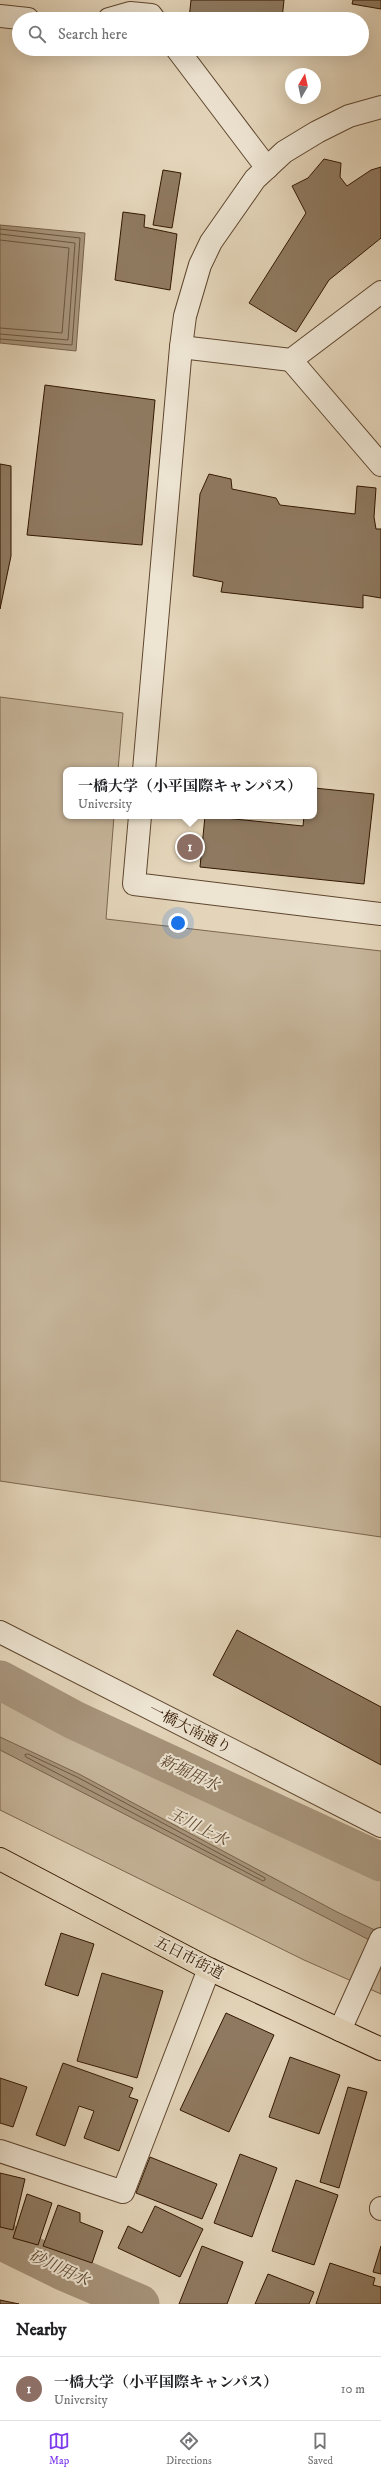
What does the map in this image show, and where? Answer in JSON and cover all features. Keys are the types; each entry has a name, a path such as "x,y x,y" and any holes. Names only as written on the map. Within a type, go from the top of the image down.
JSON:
{"main road":[{"name":"五日市街道","path":"0,1859 209,1969 381,2049"}],"street":[{"path":"0,16 12,17"},
{"path":"182,56 267,168"},
{"path":"144,767 181,347 185,316 192,291 211,242 255,179 284,152 317,132 349,116 381,107"},
{"path":"291,360 381,292"},
{"path":"181,347 291,360 381,465"},
{"path":"140,819 134,884 381,914"},
{"name":"一橋大南通り","path":"0,1632 381,1826"},
{"path":"340,2030 381,1939"},
{"path":"0,2151 123,2192 209,1969"}],"shaded area":[{"path":"0,697 123,713 118,767 63,767 63,819 114,819 106,919 381,951 381,1537 0,1481"},
{"path":"0,1669 381,1857 381,1994 304,1960 0,1810"}],"water":[{"path":"0,225 85,233 76,351 0,343"},
{"path":"0,1737 79,1774 337,1912 381,1933 381,1946 0,1750"}],"building":[{"path":"191,0 284,0 283,12 190,12"},
{"path":"353,0 381,0 381,9 352,4"},
{"path":"324,159 341,163 340,177 347,186 371,170 381,167 381,238 329,280 296,332 249,303 306,213 292,186 308,178"},
{"path":"163,170 181,173 172,228 153,225"},
{"path":"123,212 145,215 144,227 177,234 170,290 115,280"},
{"path":"45,385 155,400 142,545 27,535"},
{"path":"0,464 11,466 11,556 0,609"},
{"path":"209,474 231,479 232,489 276,498 280,505 355,514 357,486 376,488 374,517 376,529 381,529 381,598 363,595 363,608 221,592 223,582 193,576 200,494"},
{"path":"317,788 374,794 364,884 200,867 205,819 234,819 303,826 304,819 317,819"},
{"path":"237,1630 381,1707 381,1765 213,1675"},
{"path":"61,1933 94,1944 78,1996 45,1985"},
{"path":"102,1973 163,1991 137,2078 77,2061"},
{"path":"226,2013 274,2035 229,2132 180,2110"},
{"path":"290,2057 340,2075 319,2134 269,2117"},
{"path":"63,2063 133,2088 129,2097 138,2100 119,2151 84,2138 94,2111 79,2106 65,2146 36,2135"},
{"path":"0,2078 27,2087 13,2127 0,2123"},
{"path":"348,2087 367,2092 339,2188 320,2182"},
{"path":"240,2154 277,2168 252,2237 214,2223"},
{"path":"150,2157 217,2184 202,2219 136,2193"},
{"path":"0,2173 25,2179 13,2230 0,2227"},
{"path":"296,2180 338,2195 314,2265 272,2251"},
{"path":"27,2194 52,2203 38,2245 13,2238"},
{"path":"58,2205 80,2213 80,2222 103,2231 92,2263 43,2246"},
{"path":"155,2206 203,2229 180,2277 118,2248 128,2226 142,2233"},
{"path":"202,2246 243,2262 227,2304 179,2304"},
{"path":"381,2246 381,2274 373,2272"},
{"path":"330,2263 375,2278 373,2285 381,2287 381,2304 316,2304"},
{"path":"268,2274 314,2292 309,2304 255,2304"},
{"path":"0,2300 19,2304 0,2304"}],"waterway":[{"name":"新堀用水","path":"0,1680 74,1720 381,1862"},
{"name":"砂川用水","path":"0,2240 63,2271 140,2304"}],"place":[{"name":"一橋大学（小平国際キャンパス）","path":"190,847"}],"water label":[{"name":"玉川上水","path":"198,1827"}]}
